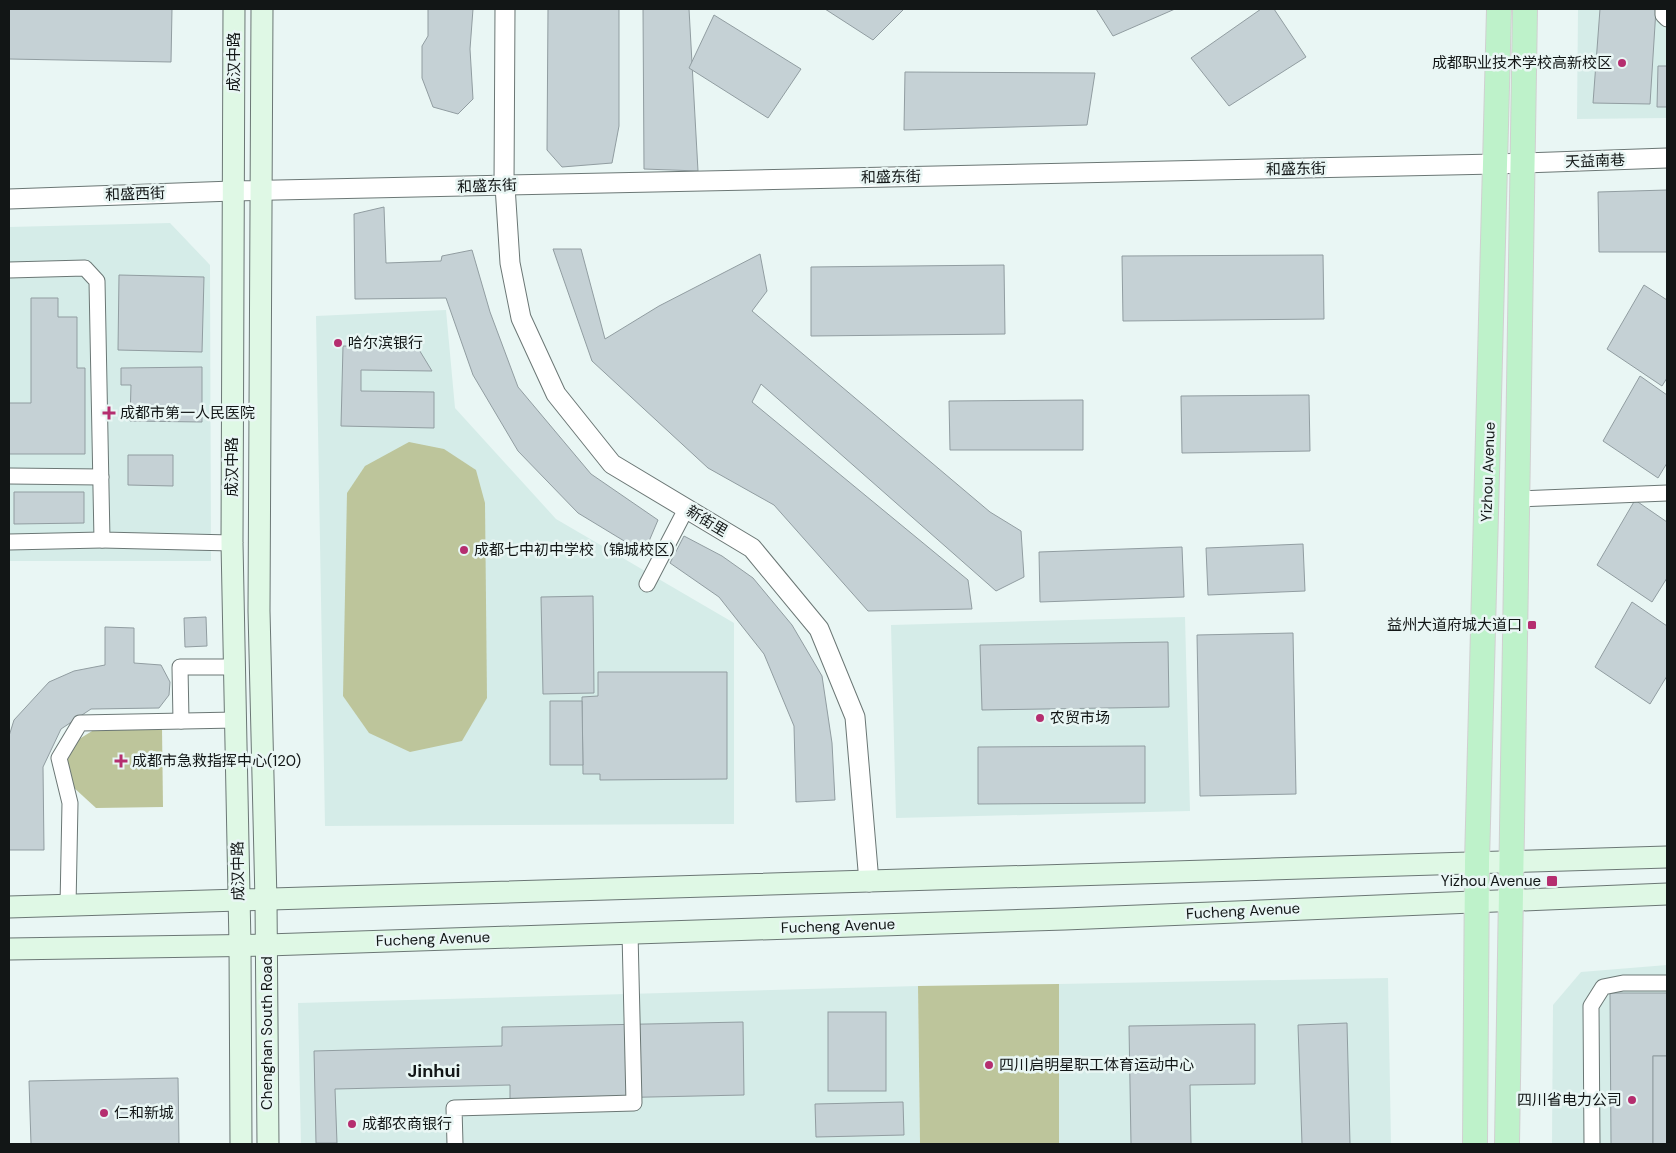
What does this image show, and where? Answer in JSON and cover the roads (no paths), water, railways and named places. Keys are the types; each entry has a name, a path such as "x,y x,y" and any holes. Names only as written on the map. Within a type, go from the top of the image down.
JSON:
{"main road":[{"name":"成汉中路","path":"234,9 232,543 239,935"},
{"name":"成汉中路","path":"262,9 259,612 266,923"},
{"name":"Yizhou Avenue","path":"1475,1144 1477,862 1499,9"},
{"name":"Yizhou Avenue","path":"1507,1144 1519,499 1525,9"},
{"path":"9,907 238,902 1667,857"},
{"name":"Fucheng Avenue","path":"9,949 239,935 267,945 1065,919 1478,900 1667,894"},
{"name":"Chenghan South Road","path":"266,923 268,1144"},
{"name":"Chenghan South Road","path":"239,935 241,1144"}],"street":[{"name":"新街里","path":"505,9 504,186 510,263 521,318 556,394 612,464 752,548 819,630 855,717 868,882"},
{"path":"1664,9 1663,15 1667,19"},
{"name":"天益南巷","path":"1523,163 1667,158"},
{"name":"和盛东街","path":"260,192 1523,163"},
{"name":"和盛西街","path":"9,199 233,191 260,192"},
{"path":"9,270 85,268 97,281 102,540"},
{"path":"9,476 100,476"},
{"path":"1519,499 1667,493"},
{"path":"647,584 686,509"},
{"path":"9,542 102,540 232,543"},
{"path":"181,721 180,667 234,666"},
{"path":"68,906 70,803 59,758 80,723 236,720"},
{"path":"455,1144 454,1108 634,1103 630,933"},
{"path":"1592,1144 1591,1006 1603,987 1622,983 1667,984"}],"place":[{"name":"成都职业技术学校高新校区","path":"1622,63"},
{"name":"哈尔滨银行","path":"338,343"},
{"name":"成都市第一人民医院","path":"109,413"},
{"name":"成都七中初中学校（锦城校区）","path":"464,550"},
{"name":"益州大道府城大道口","path":"1532,625"},
{"name":"农贸市场","path":"1040,718"},
{"name":"成都市急救指挥中心(120)","path":"121,761"},
{"name":"Yizhou Avenue","path":"1552,881"},
{"name":"四川启明星职工体育运动中心","path":"989,1065"},
{"name":"四川省电力公司","path":"1632,1100"},
{"name":"仁和新城","path":"104,1113"},
{"name":"成都农商银行","path":"352,1124"}],"district":[{"name":"Jinhui","path":"434,1071"}]}
